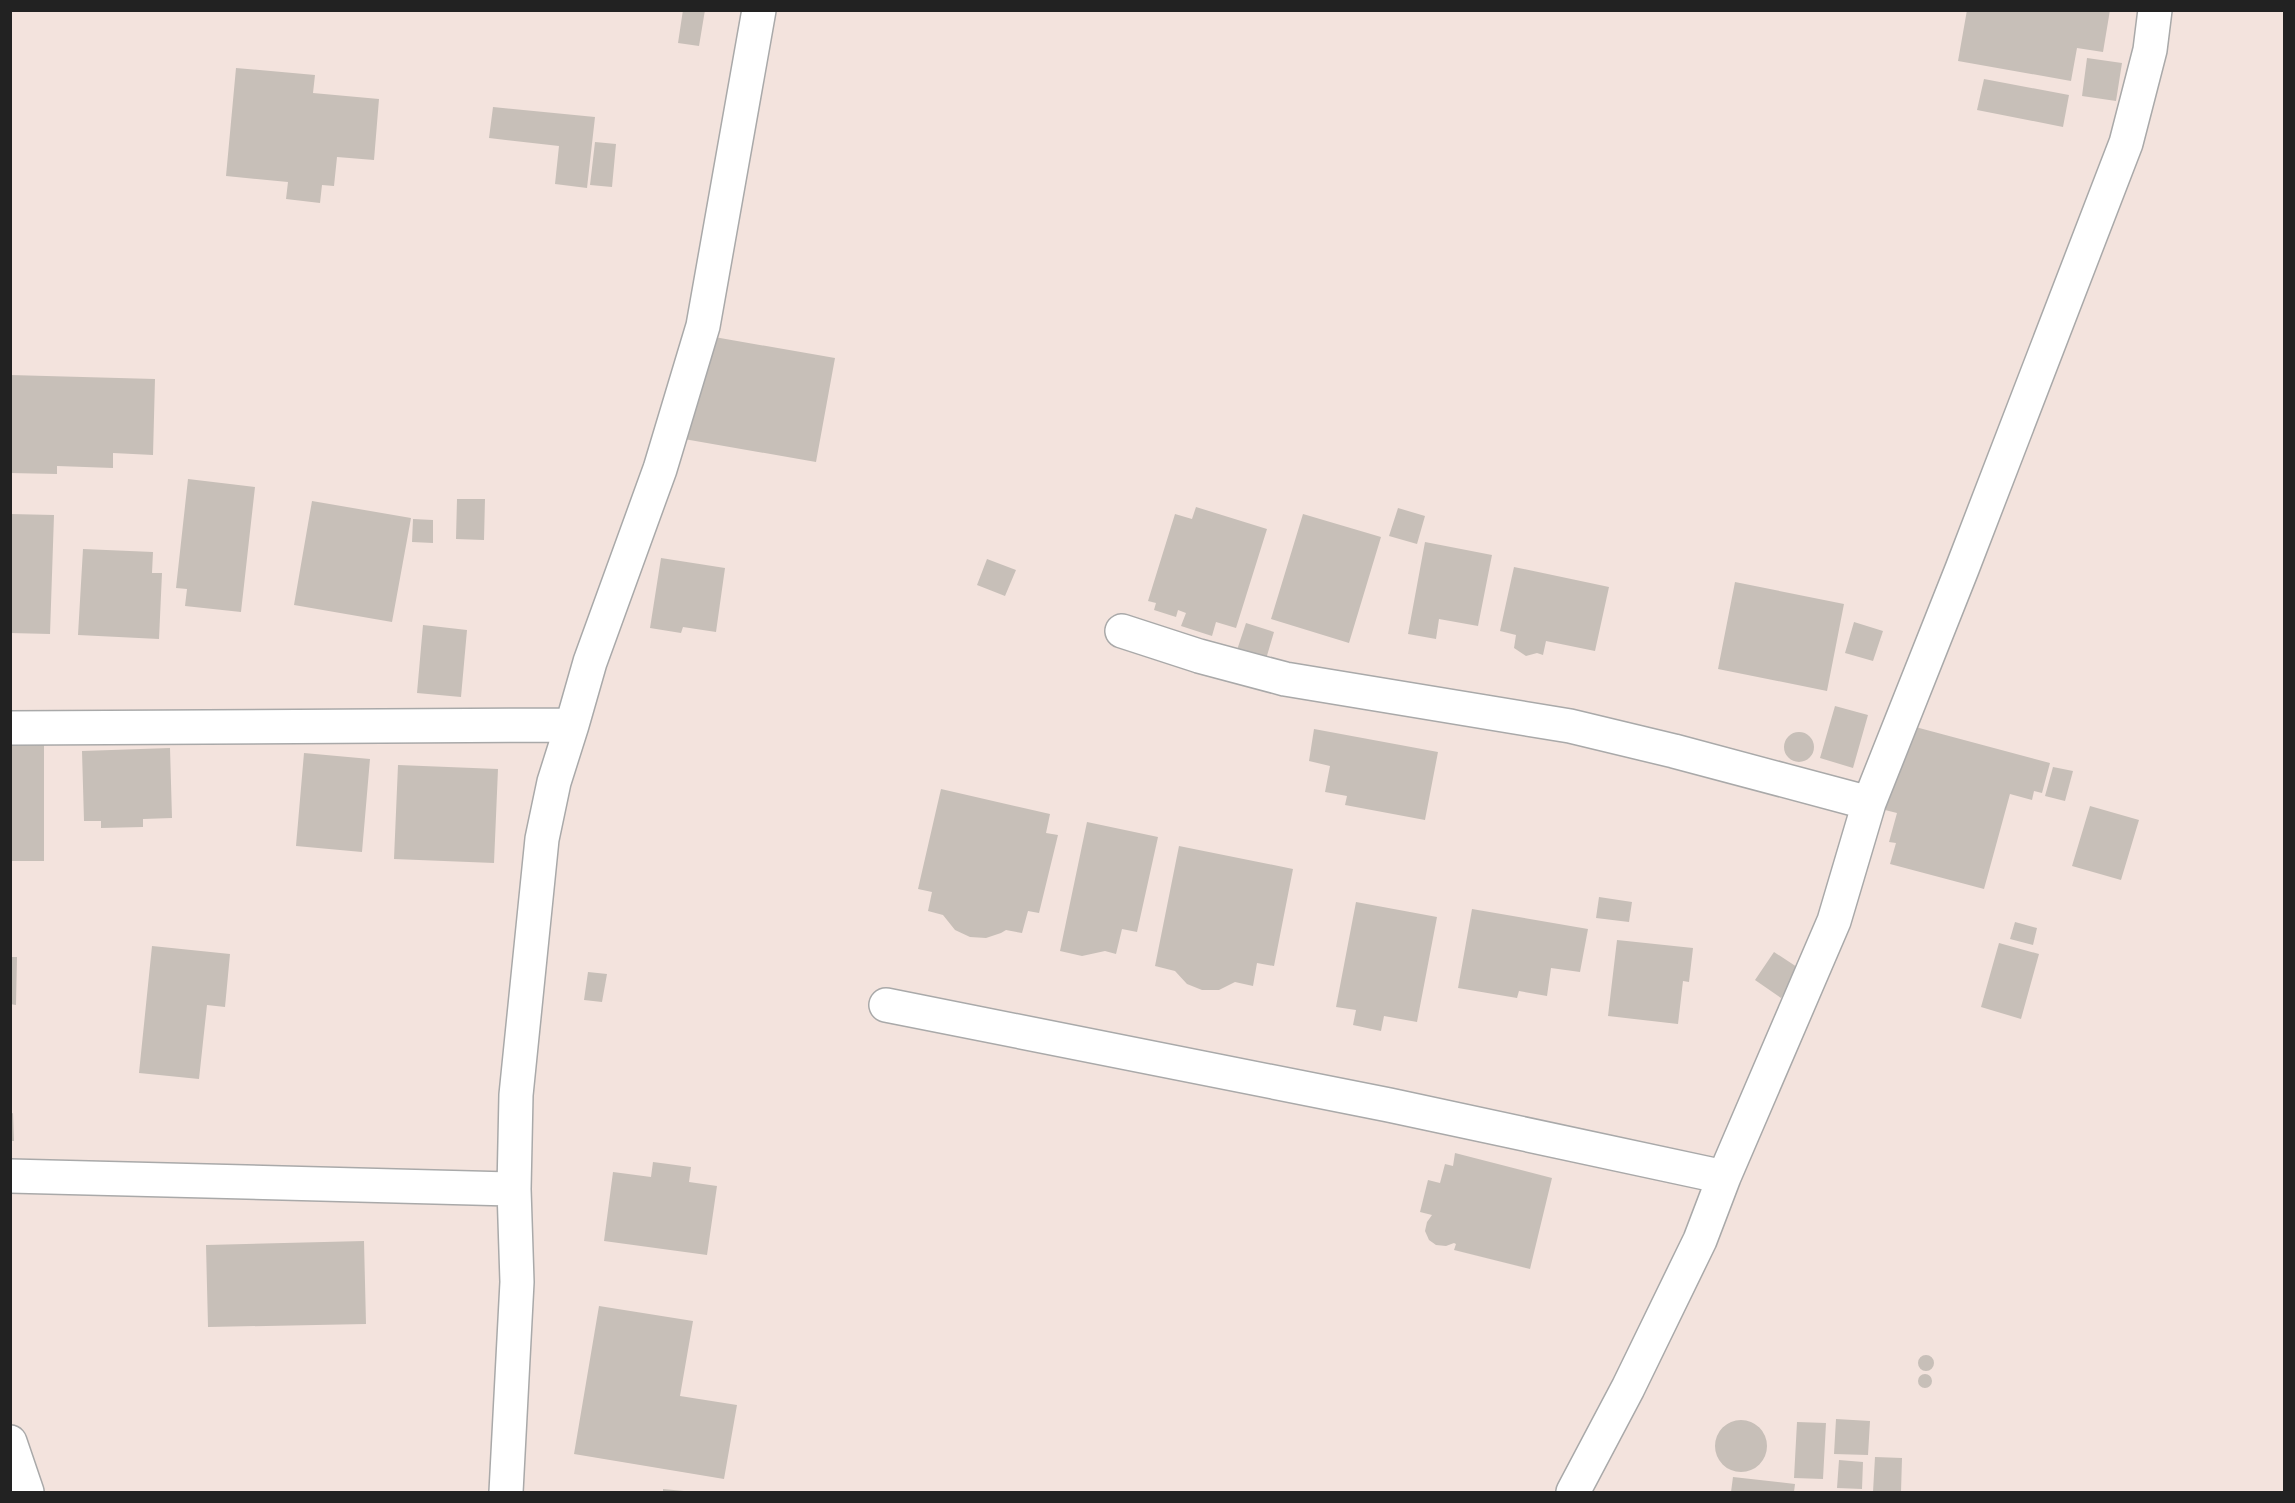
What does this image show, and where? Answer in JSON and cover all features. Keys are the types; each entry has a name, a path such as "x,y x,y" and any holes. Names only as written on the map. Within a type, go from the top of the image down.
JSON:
{"street":[{"path":"506,1492 517,1282 513,1150 517,1083 542,839 554,782 590,662 660,469 703,326 759,10"},
{"path":"1573,1492 1670,1306 1834,921 1869,803 1962,569 2126,142 2141,92 2150,50 2155,10"},
{"path":"1122,631 1199,656 1285,679 1570,726 1869,803"},
{"path":"10,728 572,725"},
{"path":"886,1005 1366,1101 1724,1177"},
{"path":"10,1176 514,1190"},
{"path":"10,1442 27,1492"}],"shaded area":[{"path":"11,11 2284,11 2284,1492 11,1492"}],"building":[{"path":"683,10 705,10 699,46 678,43"},
{"path":"1967,10 2110,10 2103,52 2077,48 2071,81 1958,61"},
{"path":"2087,58 2122,63 2116,101 2082,96"},
{"path":"236,68 315,75 313,93 379,99 374,160 337,157 334,186 322,185 320,203 286,199 288,182 226,176"},
{"path":"1984,79 2069,95 2063,127 1977,110"},
{"path":"493,107 595,117 587,188 555,184 559,146 489,138"},
{"path":"595,142 616,144 612,187 590,185"},
{"path":"703,335 835,358 816,462 684,439"},
{"path":"10,375 155,379 153,455 113,453 113,468 57,466 57,474 10,473"},
{"path":"188,479 255,487 241,612 185,606 187,589 176,588"},
{"path":"457,499 485,499 484,540 456,539"},
{"path":"312,501 411,518 392,622 294,605"},
{"path":"1196,507 1267,529 1236,628 1216,622 1212,636 1181,626 1186,613 1178,610 1176,617 1154,610 1156,603 1148,601 1175,514 1192,519"},
{"path":"1398,508 1425,516 1417,544 1389,536"},
{"path":"10,514 54,515 50,634 10,633"},
{"path":"1303,514 1381,537 1349,643 1271,619"},
{"path":"413,519 433,520 433,543 412,542"},
{"path":"1425,542 1492,555 1478,626 1439,619 1436,639 1408,634"},
{"path":"83,549 153,552 152,573 162,573 159,639 78,635"},
{"path":"661,558 725,568 716,632 683,627 681,633 650,628"},
{"path":"987,559 1016,570 1005,596 977,585"},
{"path":"1514,567 1609,587 1595,651 1546,641 1543,655 1537,653 1526,656 1514,648 1516,635 1500,631"},
{"path":"1735,582 1844,604 1827,691 1718,669"},
{"path":"1854,622 1883,631 1873,661 1845,653"},
{"path":"1246,623 1274,632 1266,659 1237,650"},
{"path":"423,625 467,630 461,697 417,693"},
{"path":"1835,706 1868,715 1853,768 1820,758"},
{"path":"1908,725 2050,763 2042,793 2034,791 2032,800 2010,794 1984,889 1890,864 1896,843 1889,842 1897,813 1885,810"},
{"path":"1314,729 1438,752 1425,820 1345,805 1347,796 1325,792 1330,766 1309,761"},
{"path":"1799,732 1805,733 1813,741 1813,753 1805,761 1799,762 1793,761 1785,753 1784,747 1785,741 1793,733"},
{"path":"10,745 44,745 44,861 10,861"},
{"path":"170,748 172,818 143,819 143,827 101,828 101,821 84,821 82,751"},
{"path":"304,753 370,759 362,852 296,846"},
{"path":"398,765 498,769 494,863 394,859"},
{"path":"2053,767 2073,771 2065,801 2045,796"},
{"path":"941,789 1050,814 1046,833 1058,835 1039,913 1028,911 1022,933 1006,930 986,938 970,937 955,930 943,915 928,911 932,892 918,889"},
{"path":"2090,806 2139,820 2121,880 2072,866"},
{"path":"1087,822 1158,837 1137,932 1122,929 1116,954 1105,951 1082,956 1060,951"},
{"path":"1179,846 1293,869 1274,966 1257,963 1253,986 1235,982 1219,990 1202,990 1187,984 1175,971 1155,966"},
{"path":"1599,897 1632,902 1629,922 1596,918"},
{"path":"1356,902 1437,917 1417,1022 1384,1016 1381,1031 1353,1025 1356,1010 1336,1007"},
{"path":"1472,909 1588,929 1580,972 1551,968 1547,996 1519,991 1517,998 1458,988"},
{"path":"2015,922 2037,928 2033,945 2010,939"},
{"path":"1617,940 1693,948 1689,982 1683,981 1678,1024 1608,1016"},
{"path":"1999,943 2039,954 2021,1019 1981,1007"},
{"path":"152,946 230,954 225,1007 207,1005 199,1079 139,1073"},
{"path":"1774,952 1800,969 1781,998 1755,980"},
{"path":"10,957 17,957 16,1005 10,1004"},
{"path":"588,972 607,974 602,1002 584,1000"},
{"path":"13,1113 14,1141 10,1141 10,1114"},
{"path":"1455,1153 1552,1178 1530,1269 1454,1250 1456,1244 1454,1243 1446,1246 1436,1245 1429,1240 1425,1231 1432,1215 1420,1212 1428,1180 1440,1183 1445,1164 1453,1166"},
{"path":"653,1162 691,1167 689,1182 717,1186 707,1255 604,1241 613,1172 651,1177"},
{"path":"364,1241 366,1324 208,1327 206,1245"},
{"path":"599,1306 693,1321 680,1396 737,1405 724,1479 574,1454"},
{"path":"1923,1355 1929,1355 1934,1363 1932,1369 1923,1371 1918,1366 1918,1360"},
{"path":"1925,1374 1930,1376 1932,1381 1930,1386 1925,1388 1920,1386 1918,1381 1920,1376"},
{"path":"1836,1419 1870,1421 1868,1455 1834,1454"},
{"path":"1741,1420 1751,1422 1759,1428 1765,1436 1767,1446 1765,1456 1759,1464 1751,1470 1741,1472 1731,1470 1723,1464 1717,1456 1715,1446 1717,1436 1723,1428 1731,1422"},
{"path":"1797,1422 1826,1423 1823,1479 1794,1478"},
{"path":"1875,1457 1902,1458 1901,1492 1873,1492"},
{"path":"1839,1460 1863,1462 1862,1489 1837,1488"},
{"path":"1733,1477 1795,1484 1794,1492 1731,1492"},
{"path":"663,1489 684,1491 684,1492 663,1492"}]}
